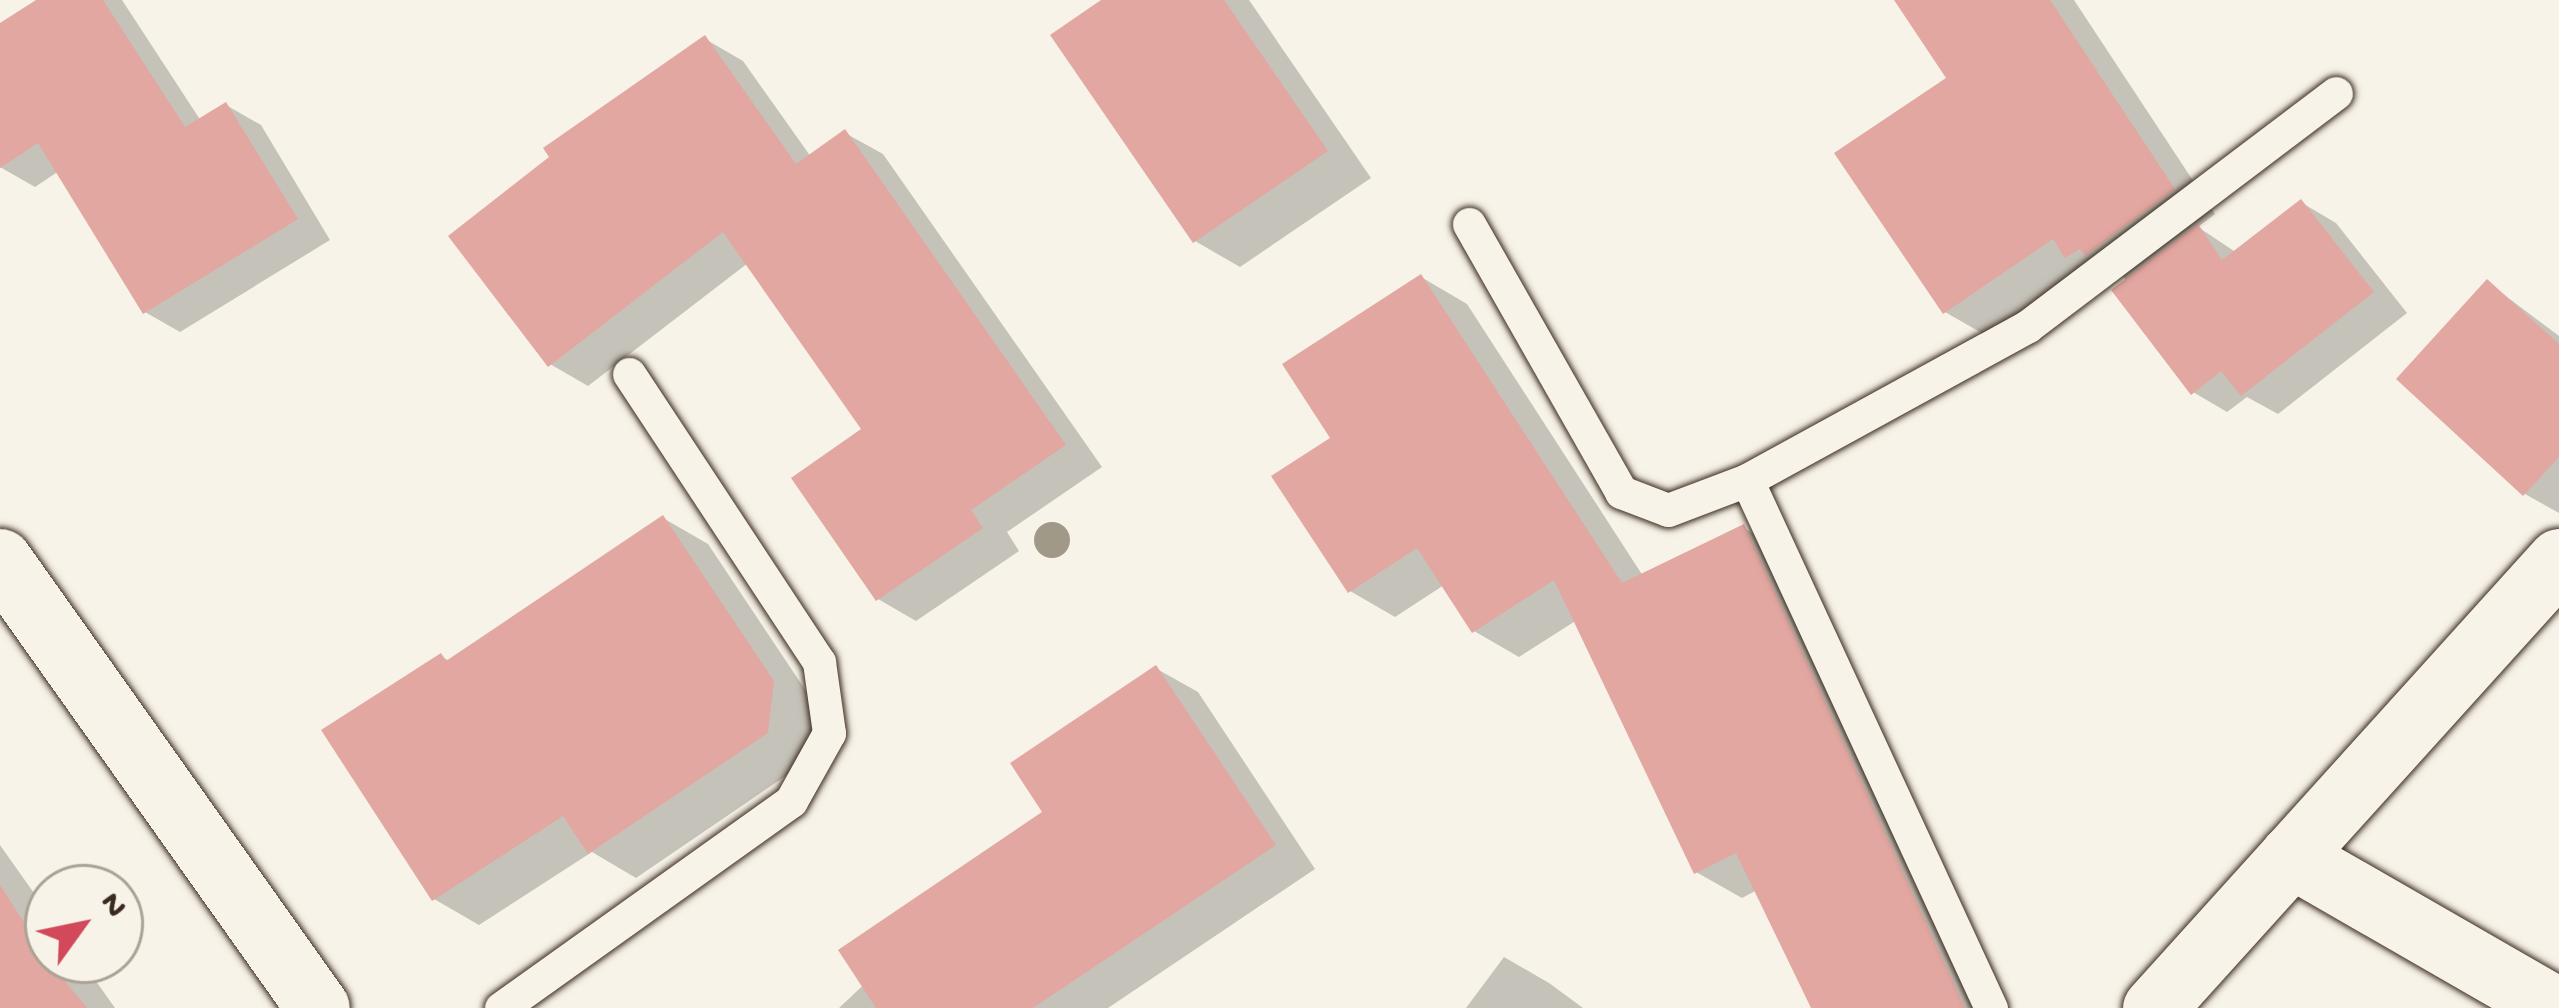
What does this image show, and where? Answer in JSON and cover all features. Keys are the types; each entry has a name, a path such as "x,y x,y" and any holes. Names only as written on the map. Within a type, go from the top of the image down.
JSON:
{"street":[{"path":"0,560 318,1008"},
{"path":"2154,1008 2559,560"},
{"path":"2290,856 2555,1008"}],"lane":[{"path":"1468,224 1621,492 1668,510 1747,480 2028,326 2336,93"},
{"path":"501,1008 790,801 829,733 818,662 629,374"},
{"path":"1747,480 1991,1008"}],"building":[{"path":"36,0 103,0 185,127 226,102 298,219 143,314 38,143 0,168 0,23"},
{"path":"1101,0 1224,0 1328,151 1193,243 1050,35"},
{"path":"1894,0 2050,0 2175,189 2085,256 2080,249 2065,258 2053,239 1943,314 1834,153 1946,78"},
{"path":"705,35 796,164 845,129 1066,445 971,510 983,528 876,601 791,478 861,429 723,232 548,367 448,236 549,157 543,148"},
{"path":"2301,199 2374,292 2241,396 2221,371 2191,395 2111,290 2198,224 2222,260"},
{"path":"1421,274 1622,583 1744,524 1965,1008 1811,1008 1736,853 1694,874 1554,580 1472,633 1417,548 1348,593 1271,476 1330,438 1282,364"},
{"path":"2487,279 2559,344 2559,457 2523,496 2396,379"},
{"path":"663,515 774,681 768,733 588,854 563,816 432,901 321,730 441,653 446,661"},
{"path":"1156,665 1276,845 1033,1008 876,1008 838,950 1042,812 1010,763"},
{"path":"0,885 24,922 24,984 68,984 87,1008 0,1008"}]}
